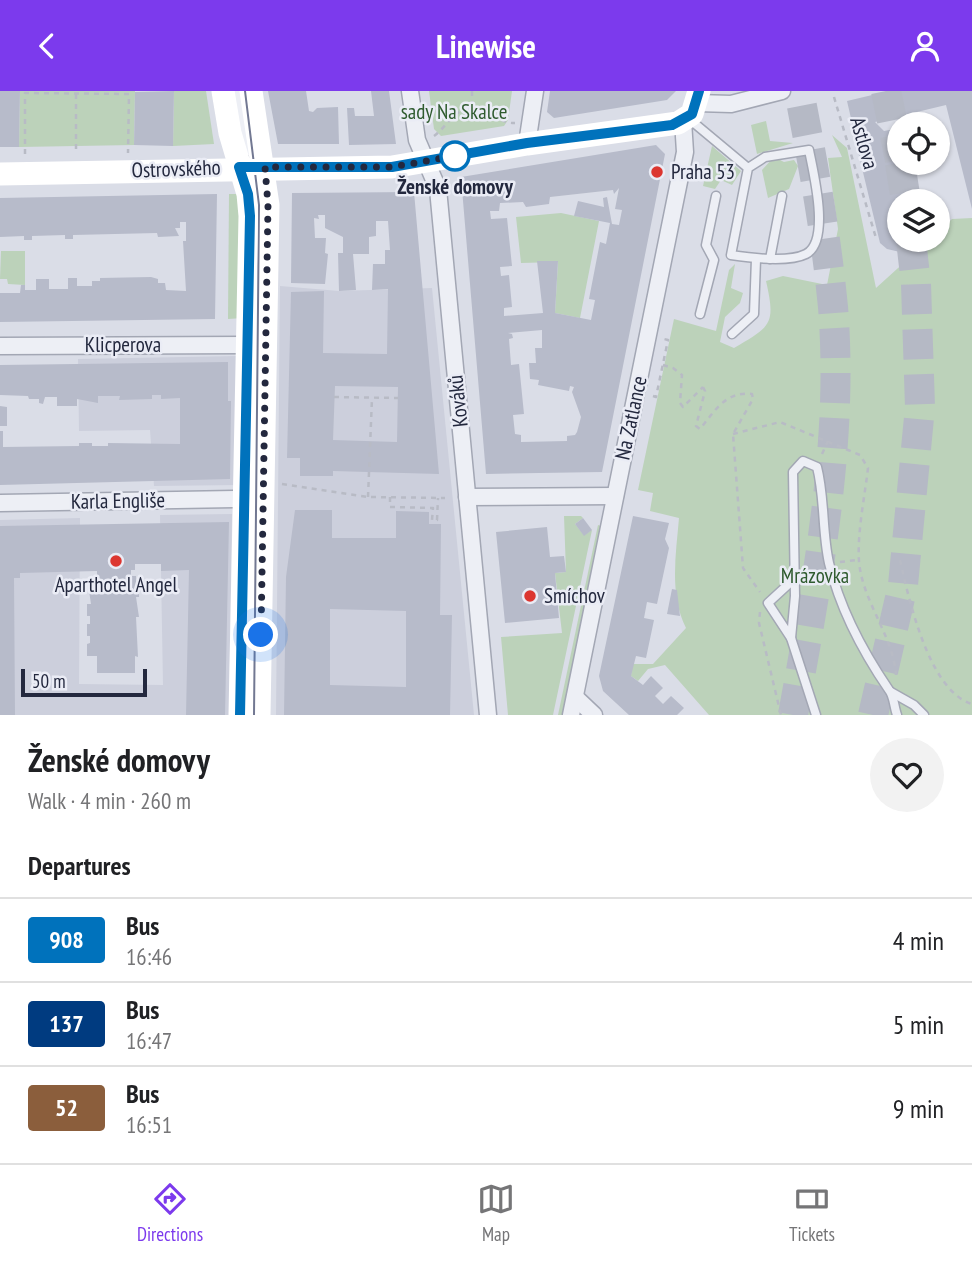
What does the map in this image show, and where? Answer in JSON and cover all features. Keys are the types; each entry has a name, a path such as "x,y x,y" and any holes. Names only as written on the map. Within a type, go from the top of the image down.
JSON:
{"main road":[{"path":"223,91 230,134 268,205 259,715"},
{"path":"240,715 251,91"},
{"name":"Ostrovského","path":"0,174 250,167 351,169 425,162 692,108"}],"street":[{"name":"Kováků","path":"410,91 417,140 438,189 488,715"},
{"path":"527,143 535,91"},
{"name":"Ostrovského","path":"692,108 732,104 782,91"},
{"name":"Na Zatlance","path":"571,715 692,108"},
{"name":"Klicperova","path":"0,346 247,345"},
{"path":"467,497 615,496"},
{"name":"Karla Engliše","path":"0,503 235,499"},
{"path":"575,697 594,715"}],"lane":[{"path":"237,91 250,167"},
{"path":"692,108 748,169"},
{"path":"714,260 731,255 770,259 805,255 812,249 821,209 809,150 765,157 748,169 731,255"},
{"path":"700,314 714,260 706,245 716,196"},
{"path":"770,259 782,196"},
{"path":"733,334 754,314 757,259"},
{"path":"792,638 793,472 803,461 817,467 825,537 841,600 879,680 891,692 914,705 924,715"},
{"path":"793,580 768,603 792,638 816,715"},
{"path":"891,692 897,715"}],"path":[{"path":"472,91 472,109"},
{"path":"25,154 25,93 129,93 128,153"},
{"path":"76,93 76,153"},
{"name":"Astlova","path":"834,97 876,238"},
{"path":"438,134 449,119 472,109 505,123 515,123"},
{"path":"653,396 656,397 668,340 664,339"},
{"path":"663,365 682,375 680,404 683,407 703,387 705,391 696,426 700,429 722,402 733,396 752,394 753,399 733,434 743,568 768,603"},
{"path":"334,397 398,398"},
{"path":"368,497 372,398"},
{"path":"733,434 780,422 860,455 868,468 859,561 868,597 895,662 896,678 891,692"},
{"path":"817,467 828,441"},
{"path":"284,484 368,497 446,498"},
{"path":"390,497 390,507 433,508 432,520 437,520 438,497"},
{"path":"900,560 908,599 937,671 950,692 972,704"},
{"path":"835,563 859,561"},
{"path":"762,595 759,622 781,715"}],"shaded area":[{"path":"280,286 339,291 432,288 474,715 276,715"},
{"path":"237,356 239,485 154,486 150,430 79,431 78,359"},
{"path":"232,514 229,715 0,715 0,520 80,518 79,684 163,685 160,515"}],"green space":[{"path":"20,91 135,91 134,145 19,147"},
{"path":"174,91 206,91 214,144 173,146"},
{"name":"sady Na Skalce","path":"429,91 512,91 508,120 504,126 441,136 434,129"},
{"path":"766,121 770,141 793,143 757,154 751,125"},
{"name":"Mrázovka","path":"832,135 847,148 876,288 916,252 950,252 950,221 972,218 972,715 709,715 665,665 648,669 638,681 631,676 632,664 653,664 686,628 677,602 676,588 675,560 679,518 650,511 653,493 638,490 674,319 716,331 729,270 735,264 731,288 743,293 740,303 725,317 720,342 734,348 768,323 770,307 766,281 783,276 827,285 838,229 828,158 842,157"},
{"path":"712,146 741,171 732,185 721,180 715,189 703,186"},
{"path":"774,157 784,162 794,160 798,166 789,189 768,198 762,170"},
{"path":"229,194 244,194 243,318 228,319"},
{"path":"561,213 599,221 580,318 555,313 558,262 521,263 516,217"},
{"path":"1,251 25,251 25,285 8,284 7,279 0,279"},
{"path":"564,516 581,516 583,518 575,524 584,535 592,530 553,715 508,715 501,637 562,633 555,573 566,572"},
{"path":"598,525 601,526 562,715 558,715"}],"building":[{"path":"0,91 20,91 19,147 0,147"},
{"path":"174,91 173,146 134,145 135,92"},
{"path":"268,91 306,91 309,111 313,112 317,108 338,107 339,144 278,144"},
{"path":"371,91 389,91 396,144 349,145 347,108 354,108 355,116 374,116"},
{"path":"550,91 676,91 667,100 554,118 547,112"},
{"path":"889,91 972,91 972,209 950,112 946,105 917,112 887,112 887,119 875,122 884,131 887,130 887,175 911,175 914,189 887,189 887,249 880,243 855,139 861,138 860,131 853,127 847,101"},
{"path":"656,145 665,154 602,472 486,474 461,177","holes":["619,188 615,209 622,210 619,225 612,224 607,197 603,198 604,207 578,201 574,216 610,223 606,244 600,242 589,299 595,300 591,320 555,313 558,261 537,261 543,313 504,316 504,308 512,307 509,275 501,276 500,267 512,266 507,218 491,219 490,211 499,211 500,203 523,202 526,207 549,204 550,197 613,190 614,194","542,330 542,348 535,348 536,363 529,363 530,379 539,380 538,385 569,391 570,386 574,387 572,392 581,417 577,432 567,436 567,441 521,442 521,435 515,434 513,415 524,414 519,364 511,365 509,339 513,338 512,334 508,333"]},
{"path":"414,192 439,474 333,471 333,476 300,476 300,458 287,458 291,292 324,291 323,353 387,354 388,289 372,290 373,264 385,264 385,250 390,250 388,221 376,221 376,236 369,237 369,254 353,254 356,290 339,291 338,253 343,253 343,237 325,228 325,215 318,215 319,219 314,218 315,238 326,238 325,253 328,254 325,284 291,283 292,193","holes":["335,386 398,387 397,442 333,440"]},
{"path":"217,194 215,319 0,322 0,293 20,293 21,285 25,285 25,290 36,290 36,279 49,279 49,289 68,289 68,278 77,278 77,286 92,286 92,281 100,281 100,278 151,277 158,279 158,283 165,283 166,290 186,291 183,241 186,241 186,222 180,222 180,228 175,228 179,236 158,237 157,233 73,235 73,239 65,239 65,235 32,236 32,240 24,240 24,236 0,237 0,198"},
{"path":"228,362 228,401 231,401 230,479 0,485 0,431 3,431 3,447 79,446 79,443 92,443 92,446 108,446 108,443 180,444 180,398 161,399 161,395 152,395 152,399 119,400 120,396 98,396 98,403 77,399 77,406 57,406 57,397 45,397 43,404 39,403 39,399 29,399 28,396 0,395 0,365"},
{"path":"0,406 7,407 7,426 0,426"},
{"path":"295,510 332,510 332,538 396,538 396,511 429,512 429,524 441,524 440,615 452,615 450,715 284,715 286,577","holes":["330,609 406,611 406,687 330,685"]},
{"path":"633,516 669,523 665,539 669,548 657,604 647,602 644,618 654,620 646,658 636,656 631,676 643,685 651,676 663,688 655,696 663,704 671,696 684,708 677,715 629,715 603,691 599,676"},
{"path":"583,518 592,530 584,536 575,524"},
{"path":"229,522 225,715 186,715 189,570 161,571 161,564 135,564 131,576 136,576 136,585 139,586 139,597 136,597 139,617 136,617 138,657 135,656 135,673 97,673 97,656 87,656 90,636 87,636 87,624 90,624 90,616 87,616 87,604 91,604 88,584 91,585 91,576 97,576 97,571 20,573 20,578 14,578 15,715 0,715 0,526"},
{"name":"Smíchov","path":"547,527 550,557 564,556 566,572 555,573 559,618 505,623 496,532"},
{"path":"672,589 677,590 680,616 667,614"}],"tunnel":[{"path":"793,715 819,563 832,461 835,410 833,307 827,253 799,91"},
{"path":"886,91 890,112"},
{"path":"902,175 904,189"},
{"path":"873,715 903,585 920,407 912,252"}],"tram line":[{"path":"245,91 259,205 254,715"}],"bus line":[{"name":"908","path":"240,715 250,216 248,194 239,167 392,167 527,143 672,125 692,114 699,91"}],"place":[{"name":"Ženské domovy","path":"455,156"},
{"name":"Praha 53","path":"657,172"},
{"name":"Aparthotel Angel","path":"116,561"},
{"name":"Smíchov","path":"530,596"}],"route":[{"path":"261,635 268,205 265,167 392,167 455,156"}]}
